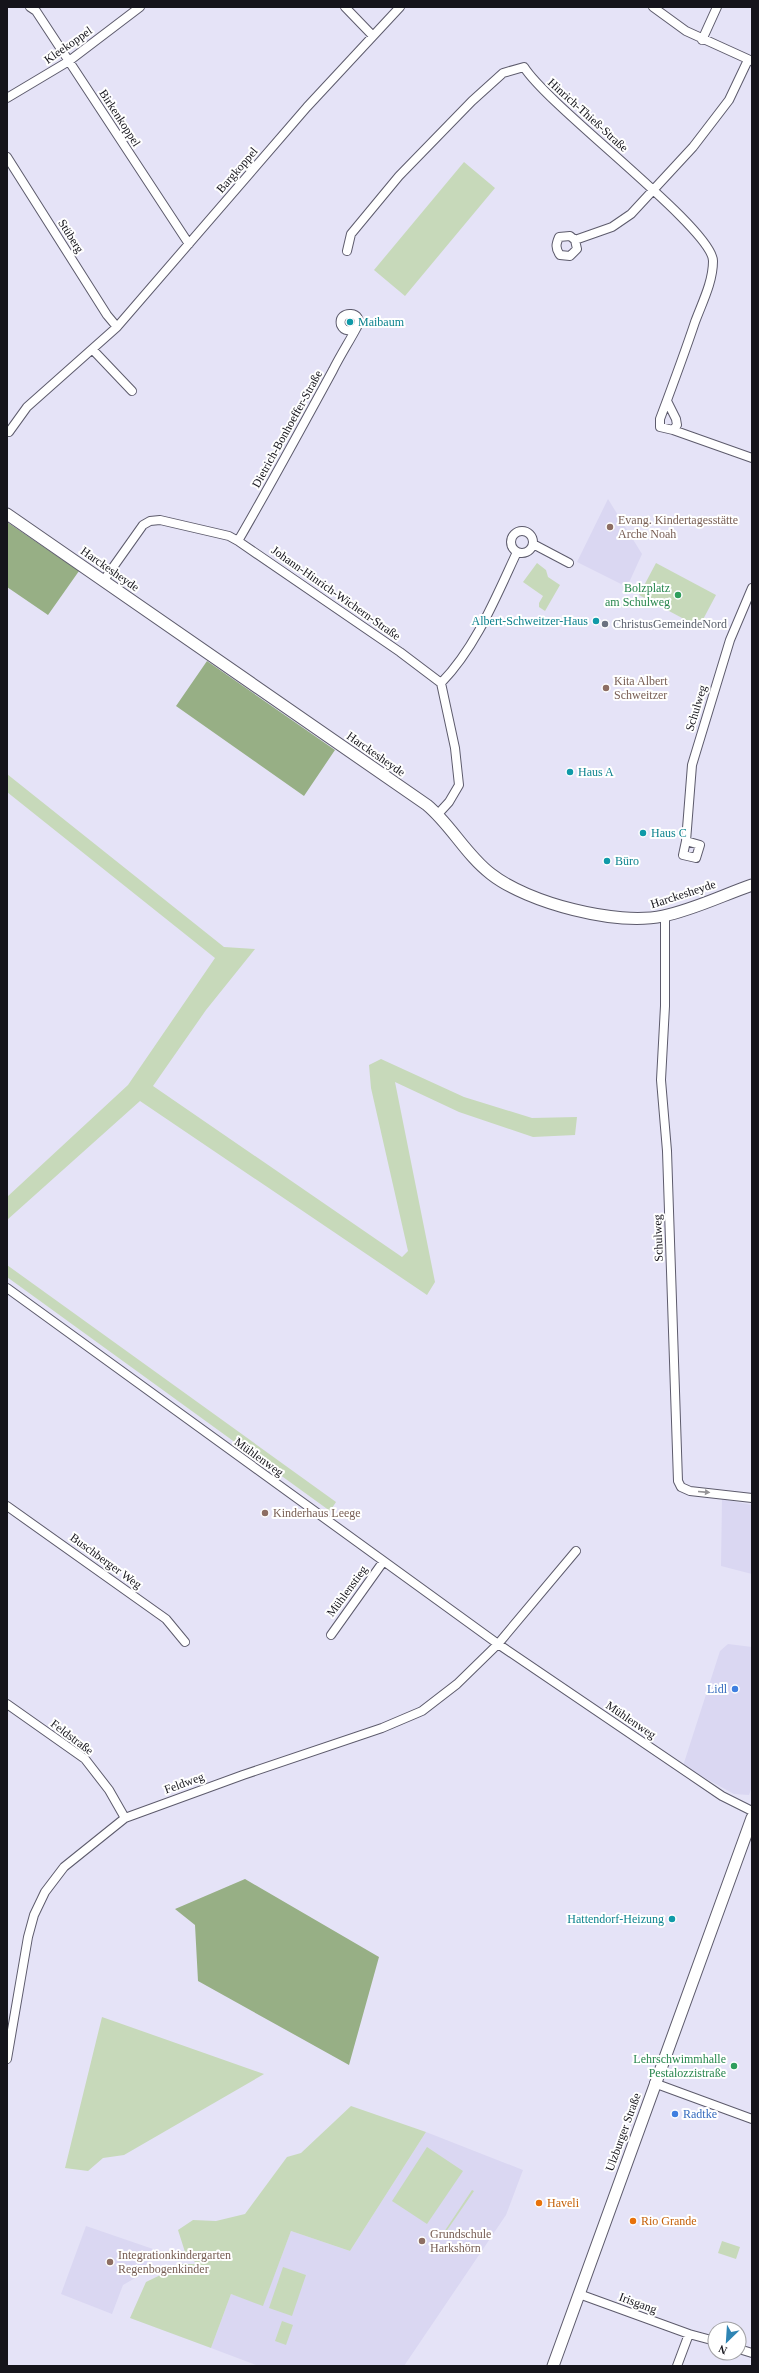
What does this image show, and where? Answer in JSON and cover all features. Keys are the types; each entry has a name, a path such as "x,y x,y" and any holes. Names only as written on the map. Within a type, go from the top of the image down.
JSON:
{"main road":[{"name":"Harckesheyde","path":"7,514 104,580 438,814 489,873 500,881 525,893 582,911 610,917 642,919 664,916 752,885"},
{"name":"Ulzburger Straße","path":"553,2366 654,2082 752,1818"}],"street":[{"name":"Birkenkoppel","path":"30,7 36,11 188,244"},
{"name":"Kleekoppel","path":"7,98 69,61 140,7"},
{"path":"345,7 373,36"},
{"name":"Bargkoppel","path":"9,432 27,407 93,350 117,327 307,108 400,7"},
{"path":"575,240 612,227 631,214 651,190 692,147 729,100 750,61 702,40 670,22 653,7"},
{"path":"702,40 718,7"},
{"name":"Hinrich-Thieß-Straße","path":"346,250 351,234 399,176 472,101 503,73 524,67 532,80 703,239 713,260 708,287 660,419 660,427 673,430 752,458"},
{"name":"Stüberg","path":"7,157 107,315 117,327"},
{"name":"Dietrich-Bonhoeffer-Straße","path":"238,541 356,328"},
{"path":"93,350 132,391"},
{"path":"667,401 676,419 677,425 673,430"},
{"name":"Johann-Hinrich-Wichern-Straße","path":"104,580 143,525 150,521 168,522 229,536 400,652 440,683"},
{"path":"533,544 527,552 517,552 511,545 511,540 513,535 519,531 530,534 533,544 569,563"},
{"path":"438,814 449,802 459,785 455,748 440,683 458,665 487,615 517,552"},
{"name":"Schulweg","path":"686,841 692,765 730,640 752,588"},
{"name":"Schulweg","path":"664,916 665,1006 661,1080 667,1151 678,1481 681,1486 690,1491 752,1498"},
{"name":"Mühlenweg","path":"7,1288 498,1644 722,1796 752,1811"},
{"name":"Buschberger Weg","path":"7,1506 166,1619 185,1642"},
{"path":"498,1644 576,1552"},
{"name":"Mühlenstieg","path":"331,1635 383,1562"},
{"name":"Feldweg","path":"7,2059 28,1937 40,1903 64,1867 125,1818 243,1775 382,1728 422,1711 457,1684 498,1644"},
{"name":"Feldstraße","path":"7,1704 85,1759 109,1790 125,1818"},
{"path":"654,2082 752,2119"},
{"name":"Irisgang","path":"578,2294 689,2334 707,2339"},
{"path":"677,2366 689,2334"}],"shaded area":[{"name":"Evang. Kindertagesstätte Arche Noah","path":"608,499 642,554 627,587 577,562"},
{"path":"722,1499 752,1505 752,1574 721,1566"},
{"path":"728,1644 752,1647 752,1786 749,1795 734,1794 683,1766 720,1651"},
{"name":"Grundschule Harkshörn","path":"426,2132 523,2170 506,2215 404,2366 259,2366 211,2348 231,2294 263,2305 291,2231 350,2251"},
{"name":"Integrationkindergarten Regenbogenkinder","path":"86,2226 153,2249 142,2274 123,2285 112,2314 61,2294"}],"green space":[{"path":"464,162 495,188 405,296 374,270"},
{"path":"7,522 79,571 48,615 7,587"},
{"path":"537,563 546,570 548,577 560,585 545,611 539,607 539,603 543,596 523,582"},
{"name":"Bolzplatz am Schulweg","path":"656,563 716,595 699,627 639,595"},
{"path":"207,661 335,750 304,796 176,706"},
{"path":"7,774 224,947 255,949 206,1010 153,1086 402,1257 408,1251 371,1088 369,1065 381,1059 464,1097 532,1118 577,1117 575,1135 533,1137 459,1112 395,1082 435,1282 427,1295 140,1101 7,1220 7,1197 128,1085 215,958 7,792"},
{"path":"7,1265 336,1502 330,1511 7,1277"},
{"path":"245,1879 379,1957 349,2065 198,1981 195,1925 175,1909"},
{"path":"102,2017 264,2074 124,2155 103,2158 88,2171 65,2168"},
{"path":"351,2106 426,2132 350,2251 291,2231 263,2306 231,2294 211,2348 130,2318 146,2282 183,2264 197,2264 185,2252 178,2230 193,2220 216,2221 245,2214 287,2157 301,2153"},
{"path":"427,2147 463,2171 427,2224 392,2201"},
{"path":"472,2190 474,2191 441,2239 440,2238"},
{"path":"722,2241 740,2247 736,2259 718,2253"},
{"path":"283,2267 306,2275 292,2316 269,2308"},
{"path":"282,2321 293,2325 286,2345 275,2341"}],"place":[{"name":"Maibaum","path":"350,322"},
{"name":"Evang. Kindertagesstätte Arche Noah","path":"610,527"},
{"name":"Bolzplatz am Schulweg","path":"678,595"},
{"name":"Albert-Schweitzer-Haus","path":"596,621"},
{"name":"ChristusGemeindeNord","path":"605,624"},
{"name":"Kita Albert Schweitzer","path":"606,688"},
{"name":"Haus A","path":"570,772"},
{"name":"Haus C","path":"643,833"},
{"name":"Büro","path":"607,861"},
{"name":"Kinderhaus Leege","path":"265,1513"},
{"name":"Lidl","path":"735,1689"},
{"name":"Hattendorf-Heizung","path":"672,1919"},
{"name":"Lehrschwimmhalle Pestalozzistraße","path":"734,2066"},
{"name":"Radtke","path":"675,2114"},
{"name":"Haveli","path":"539,2203"},
{"name":"Rio Grande","path":"633,2221"},
{"name":"Grundschule Harkshörn","path":"422,2241"},
{"name":"Integrationkindergarten Regenbogenkinder","path":"110,2262"}]}
